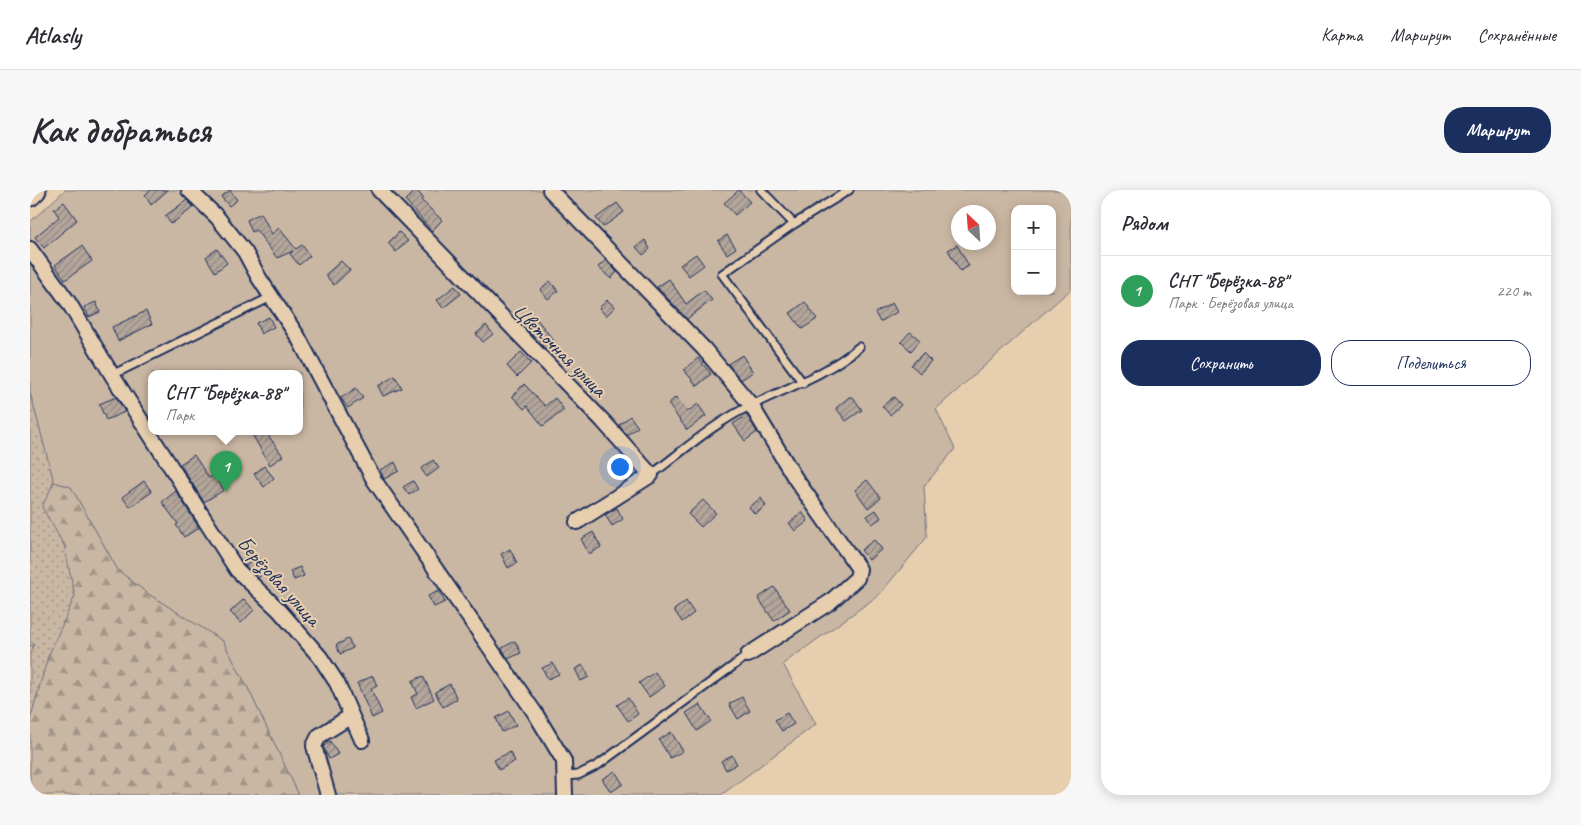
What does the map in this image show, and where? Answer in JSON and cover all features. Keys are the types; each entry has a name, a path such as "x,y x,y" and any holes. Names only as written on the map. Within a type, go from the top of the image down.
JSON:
{"main road":[{"path":"30,195 35,190"}],"street":[{"path":"189,190 233,235 298,337 374,480 535,713 564,761 566,776 565,795"},
{"name":"Цветочная улица","path":"379,190 603,421 651,475"},
{"path":"550,190 704,349 751,405 795,478 859,569 858,578 830,602 748,655"},
{"name":"Берёзовая улица","path":"30,249 69,303 148,431"},
{"name":"Берёзовая улица","path":"150,435 237,570 290,622 320,657 337,683 362,740"},
{"path":"576,522 651,475"},
{"path":"328,795 314,746 319,736 351,716"}],"lane":[{"path":"761,190 794,224"},
{"path":"803,383 722,274 794,224 849,190"},
{"path":"112,375 271,297"},
{"path":"651,475 727,419 751,405 803,383 844,360 860,346"},
{"path":"566,776 578,775 598,765 748,655"}],"green space":[{"path":"65,190 1071,190 1071,289 936,409 955,449 924,486 927,537 879,595 783,664 816,724 721,795 299,795 248,688 223,641 147,593 118,570 71,487 54,482 30,392 30,222"},
{"path":"30,392 54,482 42,507 64,544 75,596 48,657 30,720 30,653 34,644 30,647"},
{"path":"54,482 71,487 118,570 147,593 223,641 248,688 299,795 30,795 30,720 48,657 75,596 64,545 42,507"}],"building":[{"path":"151,190 168,190 151,205 145,195"},
{"path":"230,190 237,200 229,206 221,197"},
{"path":"417,190 423,198 421,200 442,220 432,231 405,200"},
{"path":"739,190 750,202 735,215 724,203"},
{"path":"187,200 194,207 171,224 165,216"},
{"path":"64,202 77,220 44,248 35,237 59,217 54,209"},
{"path":"617,203 624,212 603,227 596,218"},
{"path":"261,213 272,234 279,228 296,249 302,245 310,256 299,265 290,254 293,251 277,258 256,230 252,232 247,220"},
{"path":"399,232 408,241 396,252 388,243"},
{"path":"727,235 736,248 727,254 718,241"},
{"path":"645,240 650,249 643,255 636,247"},
{"path":"82,246 92,261 65,280 55,265"},
{"path":"951,248 951,250 960,250 969,266 960,271 948,250"},
{"path":"217,249 227,263 215,272 206,257"},
{"path":"696,254 704,265 689,276 680,265"},
{"path":"606,260 617,272 611,279 598,267"},
{"path":"341,261 350,270 334,285 325,275"},
{"path":"669,279 686,304 704,290 712,300 687,319 657,287"},
{"path":"550,281 558,291 548,299 540,290"},
{"path":"455,286 461,294 443,308 437,300"},
{"path":"607,300 615,307 606,316 599,308"},
{"path":"96,302 100,312 89,317 84,307"},
{"path":"805,302 817,319 802,329 790,313"},
{"path":"892,303 897,312 880,322 875,313"},
{"path":"146,311 152,324 118,341 112,327"},
{"path":"269,317 274,327 261,334 256,323"},
{"path":"536,318 558,346 549,353 526,328"},
{"path":"486,325 493,334 483,342 476,334"},
{"path":"910,332 920,340 911,351 901,342"},
{"path":"521,352 531,363 517,377 507,366"},
{"path":"923,353 931,361 920,373 911,365"},
{"path":"742,355 753,372 741,380 728,364"},
{"path":"698,358 711,374 697,386 684,370"},
{"path":"395,376 402,388 383,396 378,386"},
{"path":"524,384 545,406 555,398 564,410 543,426 527,406 524,409 512,396"},
{"path":"356,388 363,398 348,408 341,398"},
{"path":"116,397 125,412 106,420 99,404"},
{"path":"676,397 687,412 698,404 706,416 687,430 668,404"},
{"path":"849,397 853,397 862,410 846,421 836,408"},
{"path":"894,397 901,405 890,415 882,406"},
{"path":"747,415 757,432 745,441 733,424"},
{"path":"630,416 638,427 627,435 619,425"},
{"path":"252,435 268,435 283,456 270,465"},
{"path":"194,455 209,478 215,475 224,490 204,502 180,464"},
{"path":"433,460 439,468 427,477 421,469"},
{"path":"395,462 399,471 384,479 380,470"},
{"path":"264,466 274,478 264,487 254,474"},
{"path":"867,480 881,498 868,508 855,490"},
{"path":"144,481 152,492 130,507 122,497"},
{"path":"413,481 418,489 409,495 403,487"},
{"path":"176,491 199,528 184,537 176,525 178,524 162,502"},
{"path":"761,498 766,506 755,514 749,507"},
{"path":"703,500 716,513 701,527 688,514"},
{"path":"617,508 623,519 612,526 605,515"},
{"path":"876,510 881,518 872,524 867,516"},
{"path":"802,512 808,521 795,531 789,523"},
{"path":"593,532 601,547 589,554 581,539"},
{"path":"874,540 882,549 869,560 861,550"},
{"path":"510,549 517,563 508,568 501,554"},
{"path":"257,557 267,571 258,578 245,566"},
{"path":"300,567 304,576 294,580 290,571"},
{"path":"774,587 790,610 774,621 758,598"},
{"path":"439,591 445,602 434,607 428,596"},
{"path":"244,599 254,610 241,623 230,612"},
{"path":"686,601 694,613 682,622 674,610"},
{"path":"348,639 353,648 340,654 336,645"},
{"path":"515,641 521,653 508,659 502,648"},
{"path":"553,663 559,674 548,679 542,668"},
{"path":"583,665 589,677 581,681 575,669"},
{"path":"655,672 665,686 649,697 639,683"},
{"path":"373,676 377,686 371,689 382,713 372,718 357,683"},
{"path":"423,676 434,699 416,708 411,697 418,694 412,681"},
{"path":"450,684 457,699 443,707 435,692"},
{"path":"742,697 750,711 738,719 729,704"},
{"path":"628,698 638,714 628,721 617,705"},
{"path":"700,704 711,721 697,731 686,713"},
{"path":"509,711 516,725 502,732 496,718"},
{"path":"787,713 794,724 782,731 775,720"},
{"path":"671,732 683,751 670,758 659,740"},
{"path":"330,741 338,754 329,759 323,747"},
{"path":"510,752 515,761 499,770 494,760"},
{"path":"732,755 737,764 726,770 721,761"},
{"path":"615,771 623,784 611,792 602,779"}],"place":[{"name":"СНТ \"Берёзка-88\"","path":"226,492"}]}
